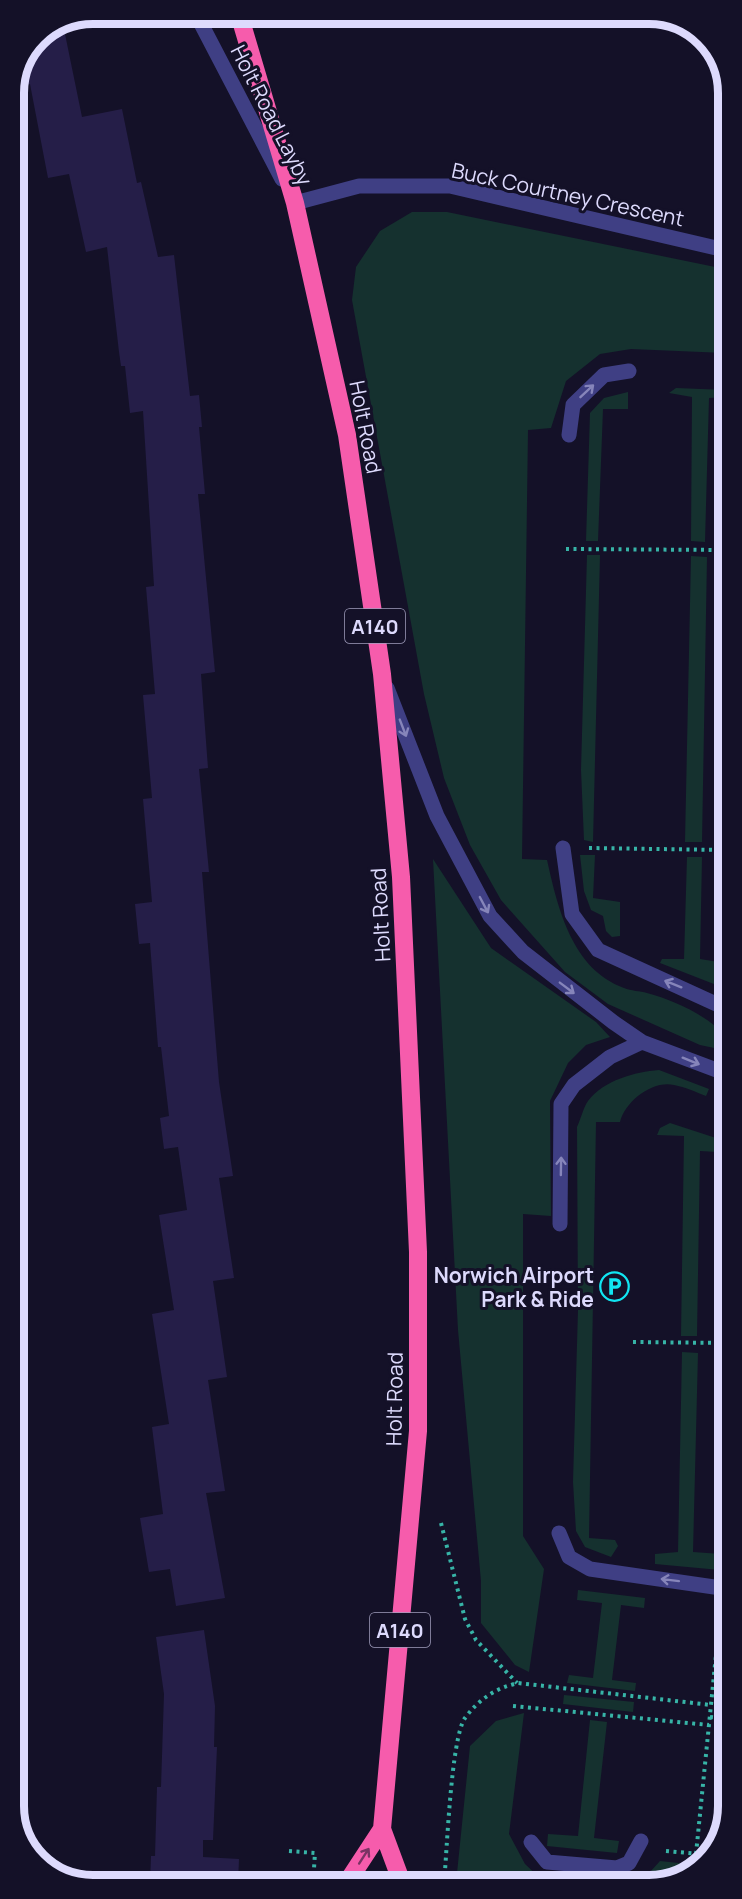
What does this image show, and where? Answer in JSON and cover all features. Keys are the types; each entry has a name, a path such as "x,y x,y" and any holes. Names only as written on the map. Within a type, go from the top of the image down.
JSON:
{"highway":[{"name":"Holt Road","path":"242,24 295,203 347,435 382,674 401,876 418,1252 418,1431 382,1829 399,1875"},
{"name":"Holt Road","path":"352,1875 382,1829"}],"street":[{"name":"Holt Road Layby","path":"201,24 295,203"},
{"name":"Buck Courtney Crescent","path":"295,203 359,186 450,186 718,248"},
{"path":"569,435 573,405 604,375 629,372"},
{"path":"382,674 437,816 490,916 523,952 642,1042 718,1071"},
{"path":"563,848 572,914 598,950 718,1005"},
{"path":"560,1224 561,1104 574,1085 610,1057 642,1042"},
{"path":"559,1533 569,1557 590,1569 718,1587"},
{"path":"531,1842 547,1862 617,1868 629,1863 640,1845"}],"path":[{"path":"566,549 718,550"},
{"path":"563,848 718,850"},
{"path":"633,1342 718,1343"},
{"path":"440,1520 465,1619 476,1640 518,1683"},
{"path":"640,1845 696,1854 718,1646"},
{"path":"445,1875 455,1758 464,1720 498,1688 518,1683 711,1705"},
{"path":"513,1706 709,1725"},
{"path":"710,1717 718,1718"},
{"path":"289,1851 315,1853 314,1875"}],"green space":[{"path":"412,212 447,212 718,268 718,353 631,349 600,354 566,381 551,428 528,430 522,859 547,860 562,917 580,952 592,967 606,979 624,988 668,1000 710,1022 718,1028 718,1049 700,1045 608,1004 565,972 501,900 470,845 444,778 424,694 352,300 356,267 380,231"},
{"path":"676,388 718,390 718,397 709,398 705,542 691,541 692,397 669,393"},
{"path":"628,392 628,409 603,409 598,541 586,541 590,413 604,398"},
{"path":"587,555 600,555 593,842 584,840 581,770"},
{"path":"691,556 707,557 702,842 685,842"},
{"path":"580,855 595,855 593,898 620,902 620,936 612,937 606,931 603,916 591,910 584,891"},
{"path":"687,857 702,857 700,959 718,962 718,986 660,963 662,959 684,959"},
{"path":"433,859 491,948 596,1022 610,1037 586,1045 568,1063 550,1101 551,1216 523,1214 523,1536 544,1569 529,1672 515,1665 481,1623 481,1581 458,1330"},
{"path":"659,1070 709,1089 706,1096 674,1085 657,1086 634,1100 620,1122 596,1122 589,1538 615,1540 618,1546 611,1557 585,1547 576,1531 573,1482 578,1310 577,1127 588,1101 602,1088 620,1078"},
{"path":"670,1123 718,1139 718,1152 700,1151 697,1336 681,1336 684,1136 657,1135 660,1128"},
{"path":"682,1352 698,1353 693,1552 718,1554 718,1570 655,1564 655,1554 678,1552"},
{"path":"578,1590 645,1598 644,1608 621,1605 612,1680 636,1683 635,1691 567,1683 569,1675 593,1678 602,1603 577,1600"},
{"path":"564,1695 634,1702 633,1712 563,1704"},
{"path":"524,1713 509,1834 525,1864 537,1875 457,1875 470,1746 496,1721"},
{"path":"590,1720 607,1722 594,1838 619,1841 617,1853 547,1846 548,1834 578,1836"},
{"path":"660,1861 686,1864 662,1874 647,1875"}],"building":[{"path":"65,34 82,117 122,109 137,183 141,182 158,257 174,255 190,396 199,395 202,427 199,427 205,494 198,494 215,672 201,674 208,768 199,769 209,872 202,872 219,1082 233,1176 219,1178 234,1278 213,1281 227,1377 208,1380 225,1491 206,1493 225,1598 176,1606 170,1569 149,1572 140,1518 163,1514 152,1427 169,1424 152,1314 174,1310 159,1215 187,1210 178,1147 164,1149 160,1118 169,1116 161,1047 158,1047 150,943 139,944 135,904 152,902 143,799 152,798 143,695 155,694 146,587 154,586 143,411 130,413 125,366 121,366 119,352 107,247 86,252 69,174 48,178 30,84 25,85 26,75 38,51 55,36"},
{"path":"204,1630 215,1706 214,1747 217,1747 213,1840 203,1840 203,1857 239,1859 238,1875 150,1875 151,1856 155,1856 157,1787 161,1787 164,1694 156,1637"}],"place":[{"name":"Norwich Airport Park & Ride","path":"615,1287"}]}
